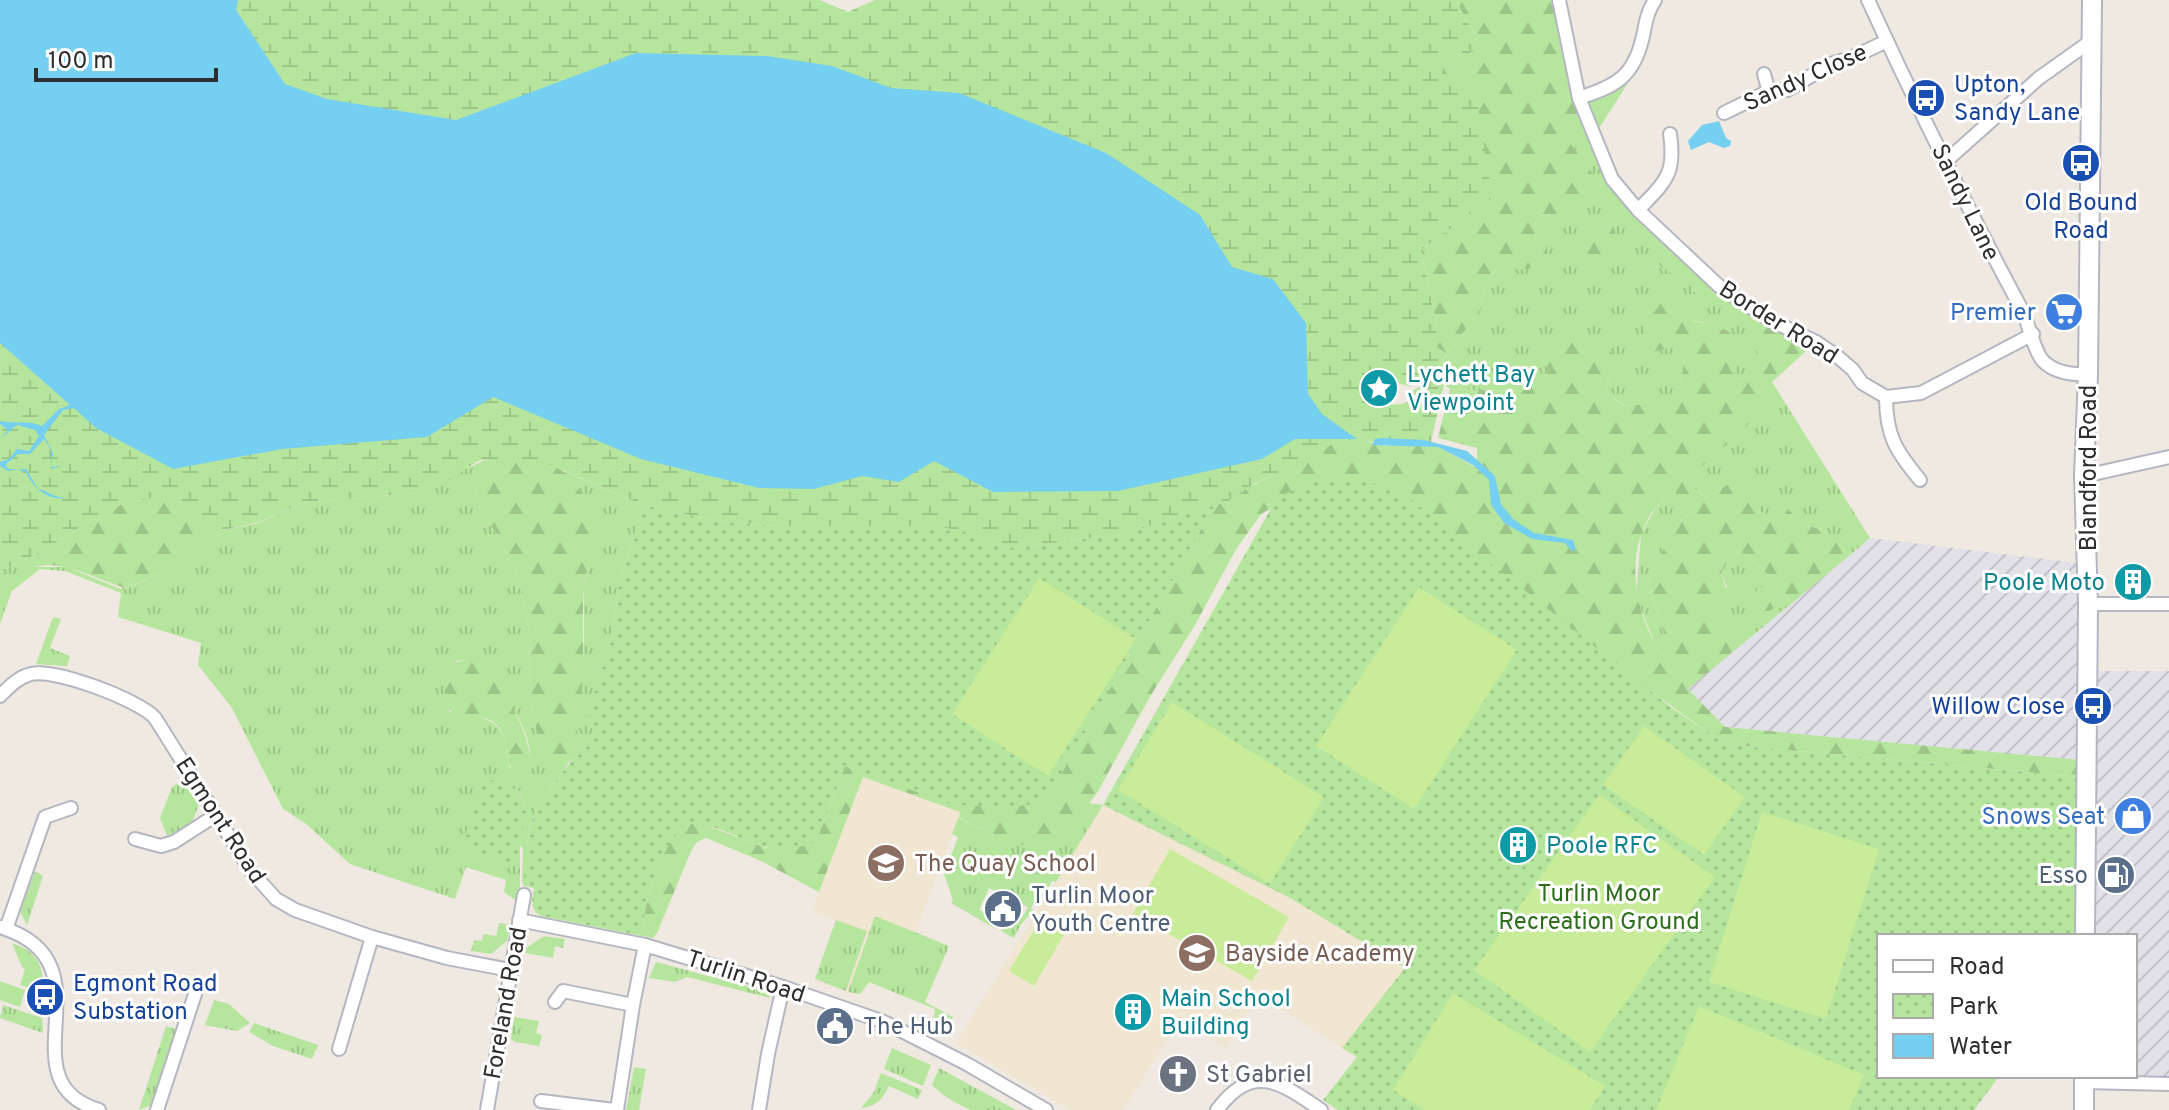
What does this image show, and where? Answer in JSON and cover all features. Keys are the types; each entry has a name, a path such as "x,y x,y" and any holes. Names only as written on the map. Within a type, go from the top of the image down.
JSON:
{"main road":[{"name":"Blandford Road","path":"2085,934 2088,604 2084,476 2092,0"},
{"path":"2084,1079 2084,1110"}],"street":[{"name":"Border Road","path":"1559,0 1579,98 1612,179 1638,210 1719,286 1770,320 1816,342 1853,370 1862,383 1886,397"},
{"path":"1579,98 1609,88 1627,74 1639,52 1648,11 1655,0"},
{"name":"Sandy Lane","path":"1868,0 2033,334 2039,357 2063,372 2088,374"},
{"name":"Sandy Close","path":"1724,113 1769,92 1787,90 1831,64 1887,41"},
{"path":"1946,161 2039,78 2091,41"},
{"path":"1764,74 1769,92"},
{"path":"1638,210 1660,187 1669,172 1673,162 1670,134"},
{"path":"1920,480 1898,454 1890,435 1886,420 1886,397 1921,393 2033,334"},
{"path":"2084,476 2169,457"},
{"path":"2088,604 2169,604"},
{"name":"Egmont Road","path":"0,696 23,677 44,673 67,677 143,706 155,718 251,871 276,899 295,910 372,937 447,958 510,970"},
{"path":"71,808 45,817 3,928 36,943 50,962 53,977 52,1061 56,1080 71,1099 99,1110"},
{"path":"135,839 161,846 174,842 216,815"},
{"name":"Foreland Road","path":"487,1110 524,895"},
{"name":"Turlin Road","path":"519,920 645,945 884,1022 919,1038 1046,1110"},
{"path":"339,1049 372,937"},
{"path":"541,1101 616,1110 645,945"},
{"path":"558,976 563,991"},
{"path":"759,1110 783,987"},
{"path":"157,1110 196,991"},
{"path":"563,991 633,1005"},
{"path":"555,1002 563,991"},
{"path":"2084,1079 2169,1084"},
{"path":"1217,1110 1235,1088 1265,1080 1285,1086 1321,1110"}],"shaded area":[{"path":"1870,538 2087,564 2088,671 2169,671 2169,1084 2105,1078 2137,1078 2137,934 2085,934 2087,761 1725,727 1687,689"},
{"name":"The Quay School","path":"863,776 961,812 893,992 869,982 863,992 854,995 815,979 836,921 812,911"},
{"name":"Bayside Academy","path":"1103,805 1292,899 1405,968 1342,1048 1258,995 1226,1048 1180,1020 1123,1110 1070,1110 956,1043"}],"green space":[{"path":"0,0 820,0 848,12 875,0 1455,0 1483,49 1443,60 1442,75 1475,87 1492,198 1421,250 1437,327 1434,345 1447,354 1432,374 1409,386 1378,376 1370,382 1369,392 1373,397 1391,405 1408,402 1412,391 1436,378 1444,384 1431,442 1342,439 1254,484 1226,502 1125,534 1013,548 995,546 975,534 935,526 776,526 717,521 643,505 550,465 513,459 488,459 478,461 430,492 300,503 259,522 218,531 177,503 156,497 120,505 0,571"},
{"path":"1455,0 1559,0 1579,98 1577,122 1564,135 1601,185 1596,199 1565,222 1547,214 1537,217 1534,230 1546,245 1548,257 1525,269 1500,266 1485,284 1479,312 1447,354 1433,345 1437,327 1421,250 1492,198 1442,75 1443,60 1483,49"},
{"path":"1627,74 1628,83 1594,136 1612,179 1638,210 1764,316 1753,345 1762,359 1750,377 1735,379 1733,369 1741,355 1704,323 1684,318 1679,304 1660,307 1647,321 1684,363 1680,386 1671,401 1626,406 1606,393 1609,374 1548,385 1525,385 1507,391 1450,389 1432,374 1479,312 1485,284 1500,266 1546,245 1534,230 1537,217 1547,214 1565,221 1596,199 1601,185 1563,135 1579,98","holes":["1661,246 1702,278 1716,289 1697,294 1691,288 1691,280"]},
{"path":"1597,216 1614,227 1616,238 1615,248 1605,265 1587,258 1578,247 1583,228"},
{"path":"1661,246 1678,256 1723,298 1717,304 1708,303 1691,288 1691,280 1687,276 1673,274 1662,267 1654,260 1654,248"},
{"path":"1670,292 1684,318 1726,330 1742,342 1741,355 1733,369 1735,379 1750,377 1762,359 1751,335 1764,316 1816,342 1772,382 1765,406 1740,433 1685,481 1706,498 1727,485 1745,483 1758,494 1759,511 1773,518 1786,507 1802,523 1827,532 1850,555 1792,603 1771,577 1744,553 1730,558 1721,573 1729,599 1721,602 1709,599 1709,610 1729,626 1740,646 1688,689 1725,727 2080,760 2079,777 1742,746 1710,734 1619,668 1282,502 1261,514 1235,551 1097,793 1064,836 1032,848 995,836 959,818 960,812 863,777 819,892 761,861 706,838 697,842 692,849 657,933 653,938 642,936 654,876 667,847 686,824 703,824 766,848 816,841 845,766 899,784 1045,802 1215,505 1342,439 1357,439 1385,446 1438,447 1477,468 1477,448 1438,438 1450,389 1507,391 1525,385 1548,385 1547,363 1565,343 1592,338 1612,353 1606,393 1625,406 1670,401 1680,386 1684,363 1673,347 1653,352 1641,343 1647,321","holes":["1674,492 1696,510 1678,522 1649,577 1667,642 1666,659 1646,625 1640,605 1636,585 1638,545 1655,508"]},
{"path":"1772,382 1870,538 1850,555 1827,532 1802,523 1786,508 1773,518 1759,511 1727,485 1706,498 1684,480 1740,433 1764,406"},
{"path":"488,459 476,494 481,512 501,540 515,571 529,633 530,696 538,741 545,743 552,765 562,773 537,807 529,828 524,883 523,848 518,845 526,809 519,790 517,865 520,848 520,888 515,900 504,892 506,880 466,867 455,899 350,864 305,823 283,809 232,708 198,665 201,643 118,617 121,593 65,571 40,569 12,591 0,624 0,571 32,556 35,567 67,567 123,590 172,568 218,531 258,523 300,503 430,492 458,472","holes":["465,659 507,699 522,725 530,752 527,777 510,768 505,741 497,726 484,718 450,712 447,706 446,686 456,661"]},
{"path":"488,459 529,460 558,468 578,489 594,520 595,537 584,587 581,710 571,756 562,773 552,765 545,743 538,741 530,696 529,633 515,571 501,540 481,512 476,494"},
{"path":"563,471 643,505 618,590 613,635 588,712 594,733 590,743 569,764 580,716 584,586 594,537 583,497"},
{"name":"Turlin Moor Recreation Ground","path":"1314,480 1364,480 1411,500 1672,708 1710,734 1742,746 2079,777 2077,934 1877,934 1877,1078 1998,1078 1974,1110 1338,1110 1323,1100 1357,1057 1342,1048 1405,968 1292,899 1103,805 1277,498"},
{"path":"1674,491 1697,509 1678,522 1649,577 1667,642 1667,660 1656,646 1636,597 1641,534 1656,507"},
{"path":"156,497 177,503 218,531 172,568 122,590 122,587 68,568 35,567 32,556 120,505"},
{"path":"643,505 717,521 776,526 936,526 975,534 995,546 1013,548 1125,534 1215,505 1045,802 1012,807 953,805 845,766 816,841 796,848 779,849 749,842 720,829 686,824 667,848 654,876 642,936 541,916 533,907 534,888 523,886 529,829 537,807 569,764 590,743 594,733 588,712 613,635 618,590"},
{"path":"1744,553 1771,577 1792,603 1740,646 1729,627 1709,610 1709,599 1727,587 1721,573 1730,558"},
{"path":"1039,578 1136,639 1048,776 952,714"},
{"path":"1765,585 1776,591 1779,601 1768,611 1754,603 1757,590"},
{"path":"1419,587 1517,650 1414,809 1316,746"},
{"path":"53,617 61,619 50,648 70,656 67,666 36,664"},
{"path":"465,659 492,679 514,709 527,743 532,777 521,776 510,767 504,737 494,723 488,719 458,715 444,704 445,679 452,664"},
{"path":"1172,702 1324,797 1270,884 1118,790"},
{"path":"1644,726 1745,797 1704,855 1603,785"},
{"path":"484,777 519,791 526,809 517,865 461,848"},
{"path":"183,780 199,805 191,824 167,836 160,818 172,787"},
{"path":"1599,795 1715,877 1590,1052 1474,970"},
{"path":"1089,803 1103,805 1056,882 1052,881 1047,891 1040,887 1031,909 1034,911 1021,924 1014,938 1001,931 1004,926 1012,929 1018,916 1022,918 1028,907 989,888 979,910 1000,921 996,929 951,903 953,900 944,874 958,837 952,834 958,818 995,836"},
{"path":"1762,812 1879,849 1826,1019 1709,982"},
{"path":"1170,849 1289,917 1252,981 1133,914"},
{"path":"35,871 43,876 27,925 20,912"},
{"path":"875,916 949,946 925,1002 953,1017 944,1035 932,1026 935,1009 869,982 860,994 848,992"},
{"path":"1042,917 1066,931 1034,986 1009,971"},
{"path":"836,920 867,931 846,991 815,979"},
{"path":"499,923 511,925 507,941 491,954 471,951 474,940 482,941 483,934 496,936"},
{"path":"544,936 565,939 563,948 555,946 553,958 525,953 526,948"},
{"path":"12,943 21,946 38,961 43,975 43,993 20,985 25,969"},
{"path":"656,962 769,992 770,998 687,977 675,982 649,978"},
{"path":"0,981 25,990 20,1007 0,1000"},
{"path":"1453,993 1605,1086 1590,1110 1425,1110 1393,1090"},
{"path":"214,1000 229,1004 250,1023 237,1031 205,1025"},
{"path":"3,1005 42,1018 43,1033 0,1018"},
{"path":"1699,1006 1864,1075 1849,1110 1656,1110"},
{"path":"514,1017 539,1021 536,1033 542,1035 539,1046 511,1039"},
{"path":"254,1023 318,1045 312,1059 273,1046 249,1032"},
{"path":"166,1026 176,1029 152,1105 139,1110"},
{"path":"892,1048 931,1065 923,1086 884,1069"},
{"path":"634,1067 646,1069 639,1110 626,1110"},
{"path":"939,1068 1016,1110 971,1110 955,1102 932,1085"},
{"path":"881,1073 922,1090 918,1099 889,1086 878,1102 861,1108 874,1092"}],"water":[{"path":"0,0 238,0 236,10 285,84 327,99 456,120 636,53 767,56 832,66 891,88 959,93 1106,153 1200,215 1232,267 1273,279 1306,323 1308,394 1322,414 1357,439 1295,439 1262,459 1118,491 993,492 934,461 899,482 862,476 814,489 759,488 641,459 493,397 427,437 282,449 173,469 96,428 74,408 63,410 44,435 53,453 51,467 51,450 44,439 30,454 18,454 5,465 9,469 18,469 8,471 0,466 0,462 9,459 17,449 29,451 39,436 35,430 17,425 0,439 8,430 0,421 42,426 59,409 70,405 0,343"},
{"path":"1719,121 1726,138 1731,141 1730,146 1724,148 1709,142 1691,150 1688,141 1702,125"},
{"path":"1375,439 1424,440 1467,451 1495,476 1501,504 1513,519 1534,533 1573,540 1576,550 1572,551 1565,543 1532,539 1504,523 1491,505 1489,480 1473,465 1438,447 1372,445"},
{"path":"18,469 26,469 38,489 26,472"},
{"path":"38,489 57,496 66,498 53,497"}],"place":[{"name":"Upton, Sandy Lane","path":"1926,98"},
{"name":"Old Bound Road","path":"2081,163"},
{"name":"Premier","path":"2064,312"},
{"name":"Lychett Bay Viewpoint","path":"1379,388"},
{"name":"Poole Moto","path":"2133,582"},
{"name":"Willow Close","path":"2093,706"},
{"name":"Snows Seat","path":"2133,816"},
{"name":"Poole RFC","path":"1518,845"},
{"name":"The Quay School","path":"886,863"},
{"name":"Esso","path":"2116,875"},
{"name":"Turlin Moor Youth Centre","path":"1003,909"},
{"name":"Bayside Academy","path":"1197,953"},
{"name":"Egmont Road Substation","path":"45,997"},
{"name":"Main School Building","path":"1133,1012"},
{"name":"The Hub","path":"835,1026"},
{"name":"St Gabriel","path":"1178,1074"}]}
